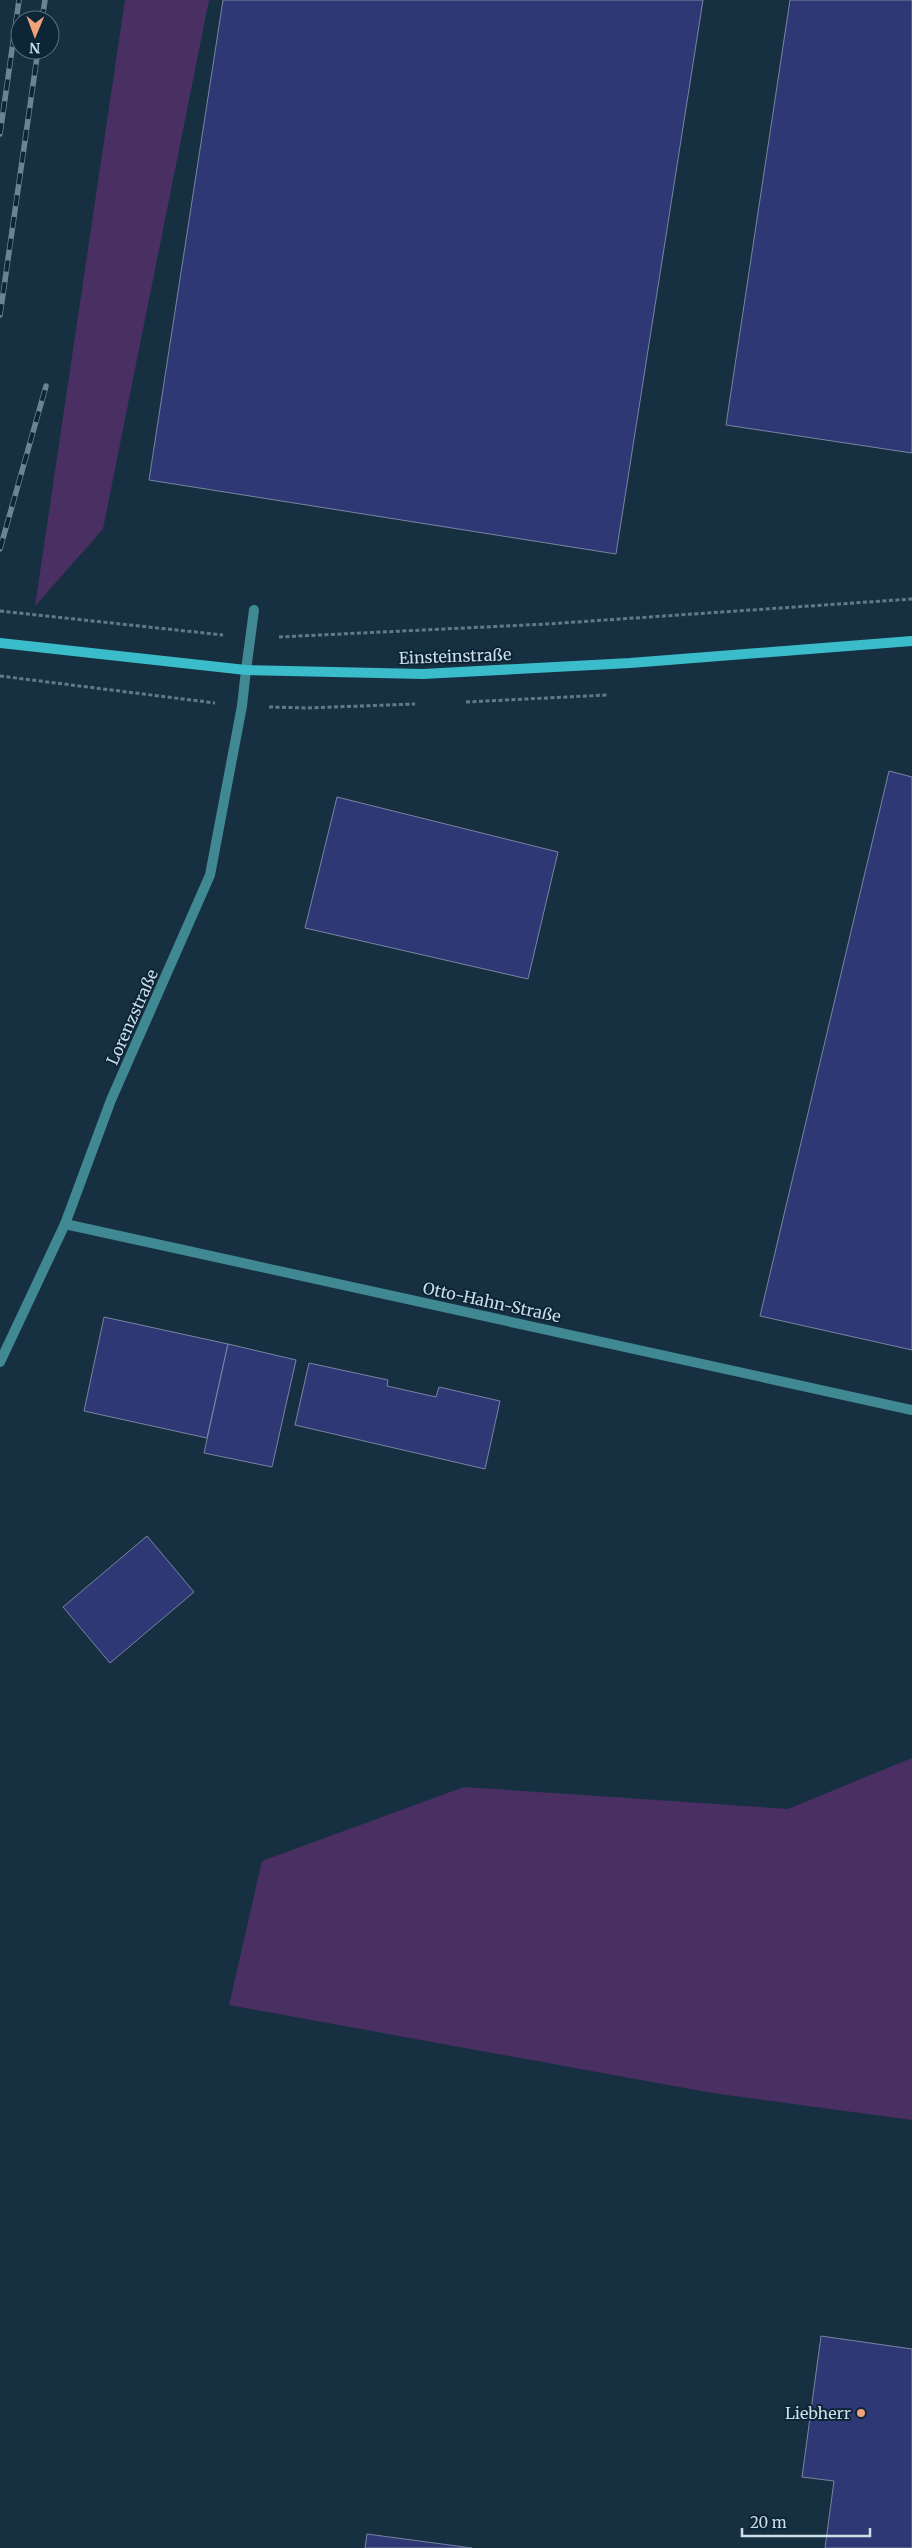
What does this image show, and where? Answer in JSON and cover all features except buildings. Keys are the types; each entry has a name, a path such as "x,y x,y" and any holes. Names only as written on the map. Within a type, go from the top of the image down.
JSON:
{"street":[{"name":"Lorenzstraße","path":"0,1362 65,1224 112,1100 210,875 242,706 254,610"},
{"name":"Einsteinstraße","path":"0,643 246,670 422,674 630,663 912,641"},
{"name":"Otto-Hahn-Straße","path":"65,1224 912,1410"}],"path":[{"path":"0,612 250,638 547,624 912,599"},
{"path":"0,676 242,706"}],"shaded area":[{"path":"125,0 209,0 103,529 35,606"},
{"path":"912,1758 912,2120 712,2093 229,2005 262,1861 464,1787 788,1809"}],"railway":[{"path":"0,134 19,0"},
{"path":"44,10 45,0"},
{"path":"0,315 37,60"},
{"path":"0,549 46,386"}],"place":[{"name":"Liebherr","path":"861,2413"}]}
